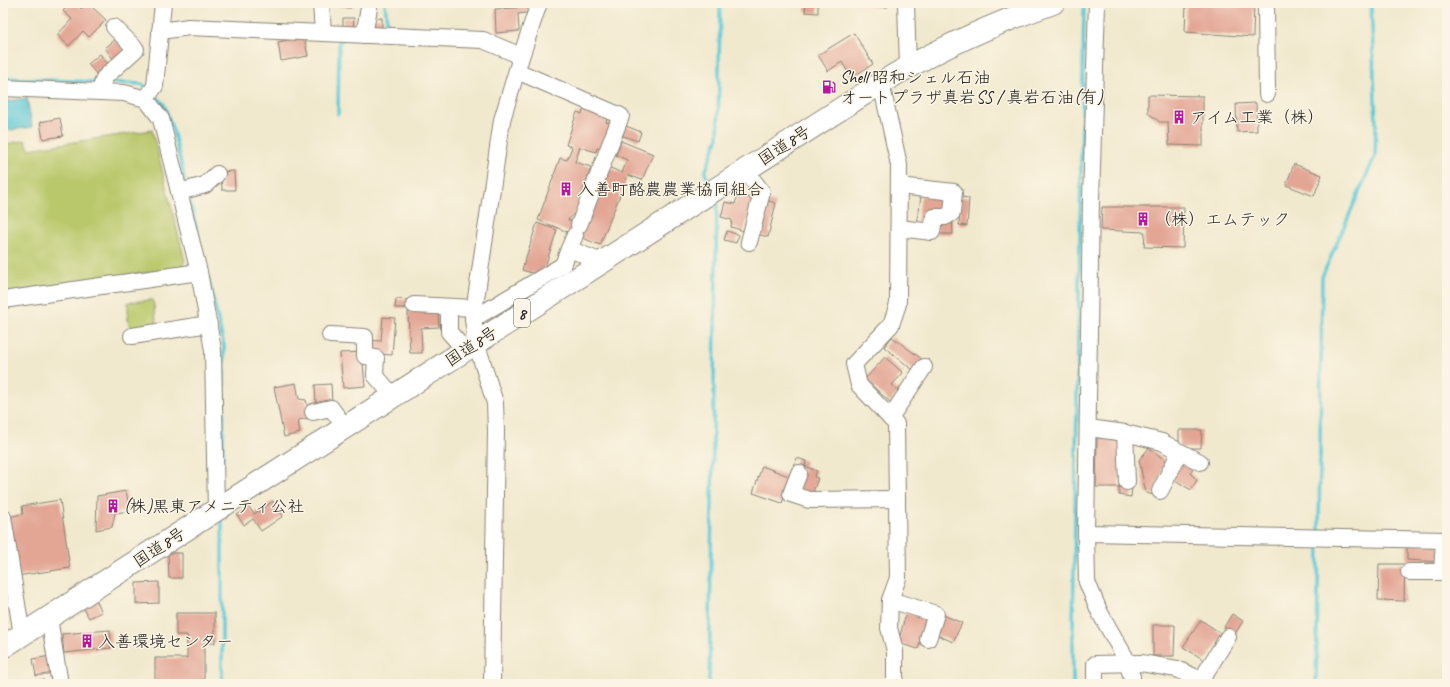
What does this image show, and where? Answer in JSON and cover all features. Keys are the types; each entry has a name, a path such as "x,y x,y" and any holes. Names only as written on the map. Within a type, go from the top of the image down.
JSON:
{"highway":[{"name":"国道8号","path":"3,647 881,83 964,38 1032,7 1053,3"}],"street":[{"path":"146,99 156,86 163,3"},
{"path":"321,3 323,33"},
{"path":"364,35 369,8 368,3"},
{"path":"492,684 496,431 495,403 470,346 502,120 518,65 539,3"},
{"path":"906,3 908,67"},
{"path":"1097,3 1091,199 1089,428 1086,533 1087,582 1100,613 1127,663 1132,677 1131,684"},
{"path":"1266,3 1267,94"},
{"path":"100,91 104,78 136,49 114,27"},
{"path":"160,31 189,27 483,40 514,53 518,65 621,116 562,265 474,313 414,305"},
{"path":"881,83 899,165 898,304 891,324 854,364 859,385 896,424 898,578 890,600 889,628 895,651 895,684"},
{"path":"3,88 124,93 146,99 161,119 199,272 213,350 216,511"},
{"path":"745,170 762,192 749,242"},
{"path":"179,192 205,185 217,174"},
{"path":"899,186 954,192 952,214 945,217 934,217 932,232 899,228"},
{"path":"574,236 602,262"},
{"path":"3,300 199,272"},
{"path":"449,316 449,332 470,346"},
{"path":"132,336 208,324"},
{"path":"330,335 365,337 365,356 376,358 375,375 393,396"},
{"path":"890,418 924,367"},
{"path":"313,412 331,408 345,427"},
{"path":"1089,428 1125,433 1162,442 1200,462"},
{"path":"1125,433 1127,482"},
{"path":"1160,491 1180,452"},
{"path":"799,473 791,494 809,500 897,500"},
{"path":"3,517 22,635"},
{"path":"1086,533 1445,540 1442,572 1409,572"},
{"path":"890,600 936,614 928,639"},
{"path":"49,618 60,684"},
{"path":"1095,684 1096,664 1141,662 1177,669 1201,680 1228,637"}],"green space":[{"path":"152,130 185,261 181,268 3,293 3,145 25,140 29,149"},
{"path":"153,300 158,332 132,336 128,321 128,302"}],"water":[{"path":"27,98 32,127 3,131 3,102"}],"building":[{"path":"70,3 74,3 81,9 88,3 106,20 89,37 83,31 69,46 57,35 72,19 63,11"},
{"path":"330,3 352,3 351,8 329,5"},
{"path":"517,3 535,3 535,6 526,13 518,14 519,31 496,33 495,9 517,8"},
{"path":"806,3 818,3 818,13 805,12"},
{"path":"868,3 887,3 887,7 868,7"},
{"path":"1186,3 1254,3 1253,37 1185,32"},
{"path":"343,18 354,18 353,30 343,29"},
{"path":"382,18 382,30 372,31 372,19"},
{"path":"854,33 873,64 851,78 842,62 828,71 818,55"},
{"path":"304,37 308,56 281,61 278,42"},
{"path":"116,39 125,51 114,60 105,48"},
{"path":"100,54 109,65 97,75 88,64"},
{"name":"アイム工業（株）","path":"1148,95 1203,96 1203,146 1169,145 1168,122 1160,122 1148,113"},
{"path":"1256,103 1257,131 1237,132 1236,104"},
{"path":"585,104 609,114 606,122 613,124 604,150 597,148 596,152 580,147 575,162 591,167 576,211 568,220 584,227 608,167 622,173 627,160 616,155 621,141 653,154 642,180 628,175 600,245 538,220 560,158 567,160 572,147 566,145 577,112 582,114"},
{"path":"60,118 63,136 43,139 40,122"},
{"path":"626,126 641,132 638,141 623,136"},
{"path":"1294,164 1322,175 1314,196 1286,185"},
{"path":"234,171 235,190 222,190 221,172"},
{"path":"738,194 753,199 744,231 731,227 732,220 721,217 725,202 735,204"},
{"path":"921,196 947,199 945,217 929,227 917,225"},
{"path":"961,197 969,198 967,226 959,225"},
{"path":"765,200 776,203 768,237 757,234"},
{"name":"（株）エムテック","path":"1102,207 1184,207 1183,248 1144,247 1145,232 1101,230"},
{"path":"937,217 952,217 953,234 937,234"},
{"path":"537,223 557,230 542,276 522,270"},
{"path":"727,231 739,235 736,243 724,240"},
{"path":"396,299 411,300 410,308 395,308"},
{"path":"438,311 439,327 421,328 422,353 410,353 408,312"},
{"path":"383,317 395,318 392,355 366,353 368,340 381,341"},
{"path":"892,337 922,359 913,370 884,347"},
{"path":"362,352 365,386 343,388 340,353"},
{"path":"885,357 903,373 892,385 899,392 890,402 865,379"},
{"path":"296,383 299,399 306,400 310,418 298,420 300,433 284,437 274,387"},
{"path":"331,384 332,403 316,404 315,385"},
{"path":"1179,430 1202,430 1201,448 1179,448"},
{"path":"1097,438 1120,439 1119,487 1096,487"},
{"path":"1149,448 1166,461 1154,495 1146,493 1139,460"},
{"path":"1183,456 1196,464 1190,473 1197,480 1191,490 1170,477"},
{"path":"797,458 806,461 805,466 817,471 814,477 818,478 811,498 795,492 804,470 794,466"},
{"path":"762,466 791,477 782,503 753,493"},
{"path":"1119,487 1132,488 1131,497 1119,495"},
{"name":"(株)黒東アメニティ公社","path":"126,491 130,511 115,513 112,527 96,530 97,496"},
{"path":"60,500 70,568 16,576 7,517 23,514 22,506"},
{"path":"273,501 283,516 261,531 253,519 244,525 237,515 249,507 254,514"},
{"path":"1407,544 1440,544 1439,562 1407,560"},
{"path":"168,553 182,553 182,578 169,578"},
{"path":"1379,564 1405,564 1404,601 1378,600"},
{"path":"159,582 159,603 136,604 136,583"},
{"path":"96,600 102,612 89,618 83,607"},
{"path":"176,613 215,613 215,643 204,643 204,684 155,684 155,658 187,658 187,635 176,635"},
{"path":"906,613 927,619 918,649 898,643"},
{"path":"941,614 962,623 953,642 933,633"},
{"path":"1232,614 1243,621 1235,634 1224,627"},
{"path":"1201,620 1223,635 1206,661 1183,647"},
{"path":"1153,625 1175,625 1174,656 1153,656"},
{"name":"入善環境センター","path":"110,630 111,648 64,653 62,634"},
{"path":"50,656 53,673 36,676 33,659"},
{"path":"44,680 44,684 17,683"}],"waterway":[{"path":"385,3 388,32"},
{"path":"710,184 705,173 718,137 720,3"},
{"path":"1073,684 1084,3"},
{"path":"1319,533 1322,277 1375,156 1376,124 1371,3"},
{"path":"338,114 339,40 342,41"},
{"path":"3,78 98,82"},
{"path":"106,82 142,84 148,89"},
{"path":"154,95 164,104 174,134 186,185"},
{"path":"188,193 198,236"},
{"path":"709,684 717,204 715,198"},
{"path":"208,277 224,346 223,459"},
{"path":"222,515 222,684"},
{"path":"1316,684 1319,541"}],"place":[{"name":"Shell 昭和シェル石油 オートプラザ真岩SS / 真岩石油(有)","path":"829,87"},
{"name":"アイム工業（株）","path":"1179,117"},
{"name":"入善町酪農農業協同組合","path":"566,189"},
{"name":"（株）エムテック","path":"1143,219"},
{"name":"(株)黒東アメニティ公社","path":"113,506"},
{"name":"入善環境センター","path":"87,641"}]}
